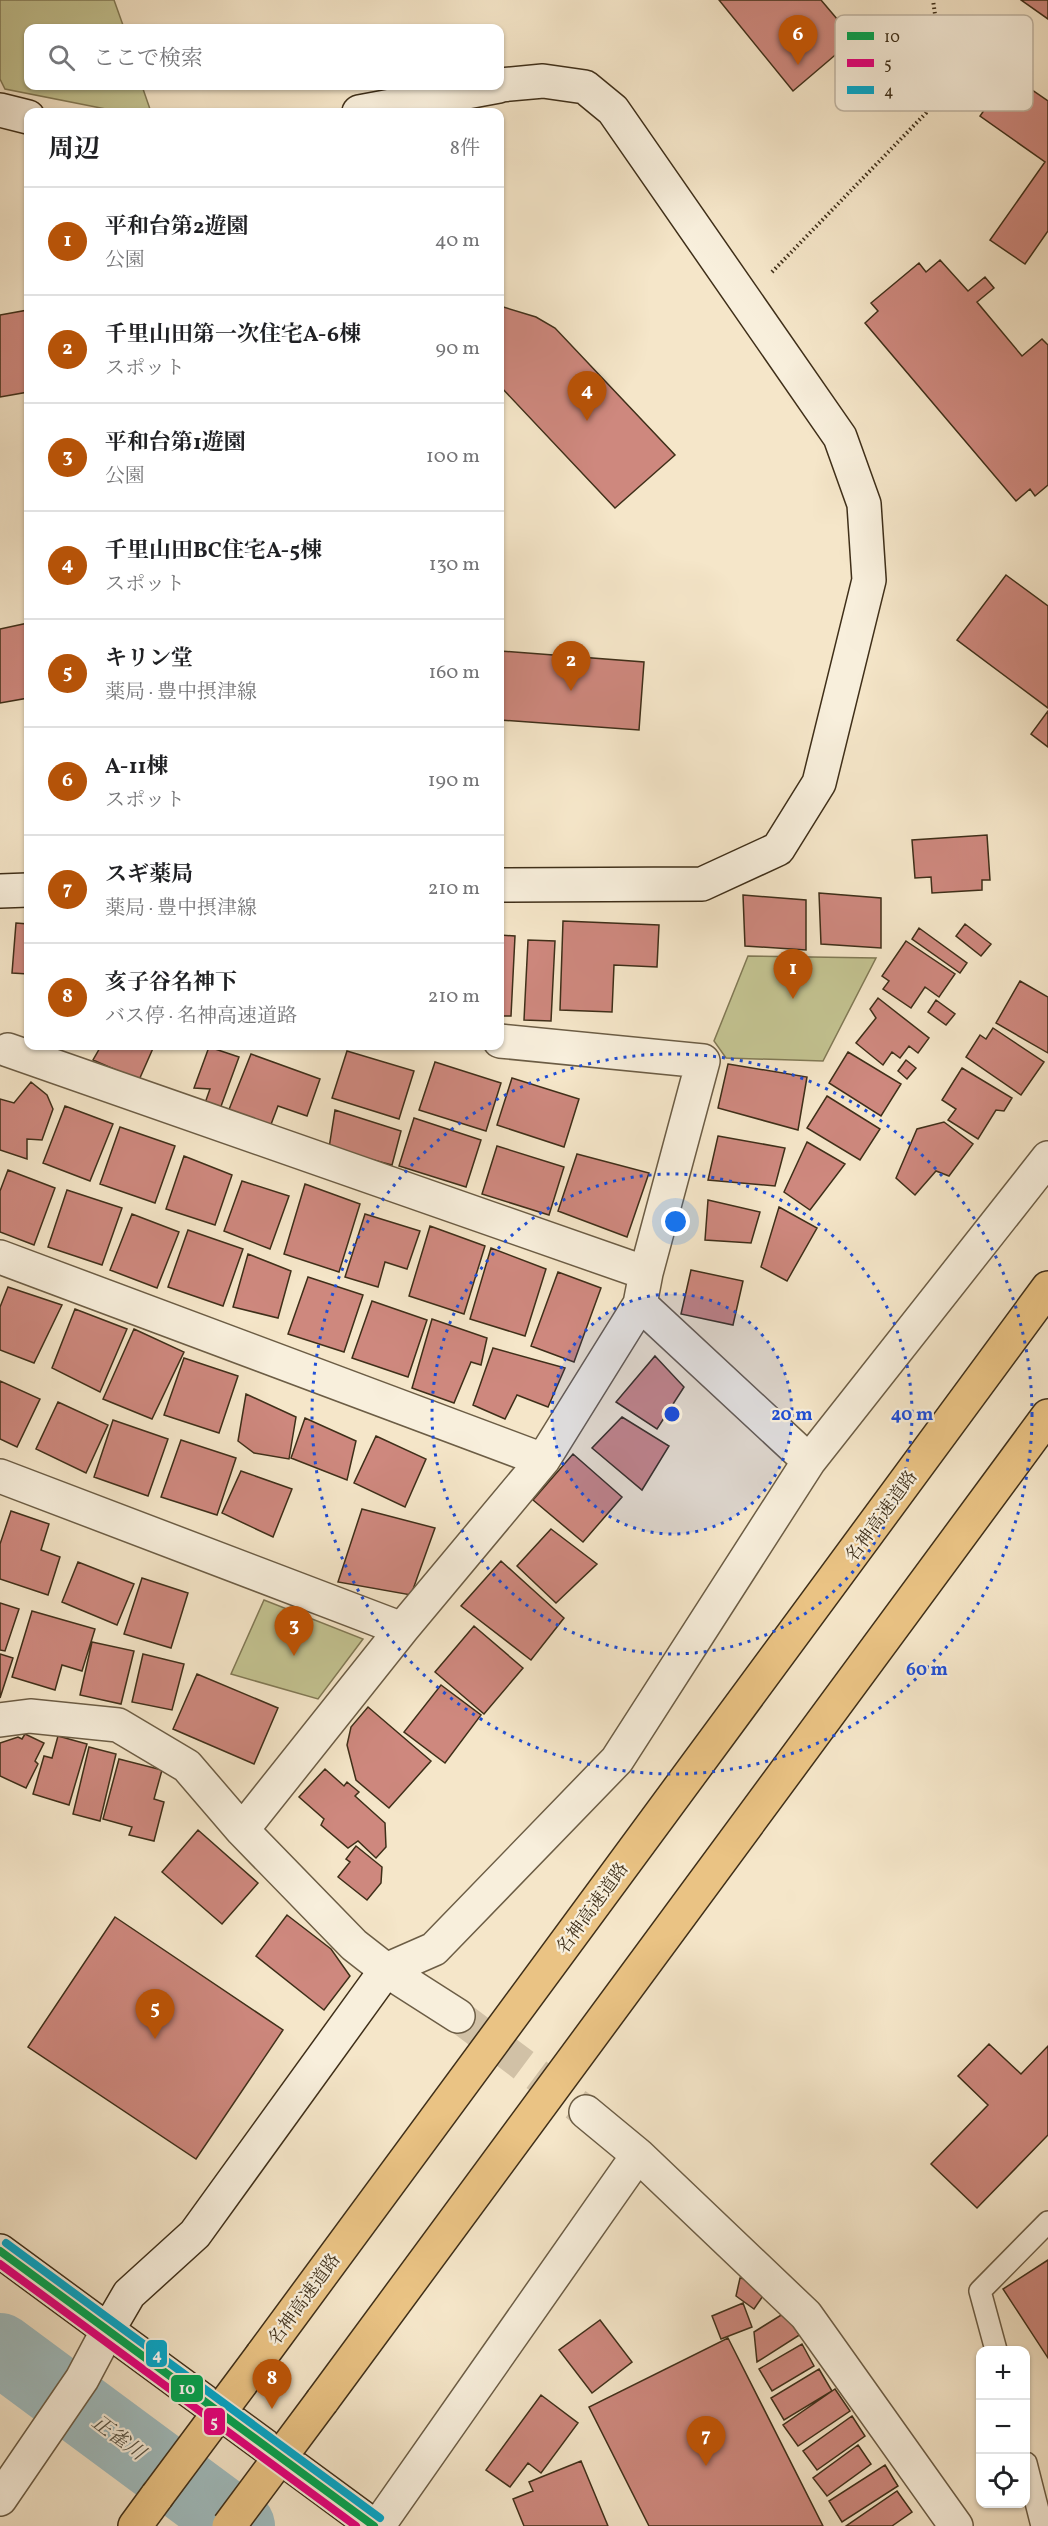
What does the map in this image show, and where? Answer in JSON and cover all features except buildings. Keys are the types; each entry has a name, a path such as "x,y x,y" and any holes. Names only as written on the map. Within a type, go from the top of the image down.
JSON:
{"highway":[{"name":"名神高速道路","path":"135,2526 1048,1288"},
{"path":"229,2526 1048,1416"}],"street":[{"path":"504,85 543,81 585,87 613,110 840,437 864,504 869,580 819,783 778,849 702,884 504,885"},
{"path":"380,108 473,90"},
{"path":"0,110 24,116"},
{"path":"0,891 24,890"},
{"path":"242,1830 402,1629 543,1460 640,1304 646,1273 703,1061 504,1041"},
{"path":"12,1048 646,1273"},
{"path":"0,2499 82,2379 129,2294 195,2234 386,1970 434,1949 617,1760 809,1461 1048,1158"},
{"path":"0,1257 543,1460"},
{"path":"640,1304 809,1461"},
{"path":"0,1476 402,1629"},
{"path":"0,1720 30,1716 118,1725 187,1766 242,1830 354,1945 386,1970 458,2016"},
{"path":"586,2112 638,2155 806,2315 956,2526"},
{"path":"0,2251 376,2526 638,2155"}],"lane":[{"path":"995,2346 980,2291 1048,2222"},
{"path":"1030,2479 1042,2526"}],"path":[{"path":"933,0 935,15"},
{"path":"769,275 927,111"}],"green space":[{"path":"0,0 114,0 123,24 24,24 24,90 143,90 150,108 101,108 5,89 0,79"},
{"path":"748,956 876,958 823,1061 726,1058 714,1041"},
{"path":"264,1600 363,1639 318,1699 231,1674"}],"waterway":[{"name":"正雀川","path":"0,2349 239,2526"}],"tunnel":[{"path":"458,2016 586,2112"}],"transit line":[{"name":"4","path":"6,2243 380,2518"},
{"name":"10","path":"0,2251 374,2526"},
{"name":"5","path":"0,2264 356,2526"}],"place":[{"name":"A-11棟","path":"798,65"},
{"name":"千里山田BC住宅A-5棟","path":"587,421"},
{"name":"千里山田第一次住宅A-6棟","path":"571,691"},
{"name":"平和台第2遊園","path":"793,999"},
{"name":"平和台第1遊園","path":"294,1656"},
{"name":"キリン堂","path":"155,2039"},
{"name":"亥子谷名神下","path":"272,2409"},
{"name":"スギ薬局","path":"706,2466"}]}
